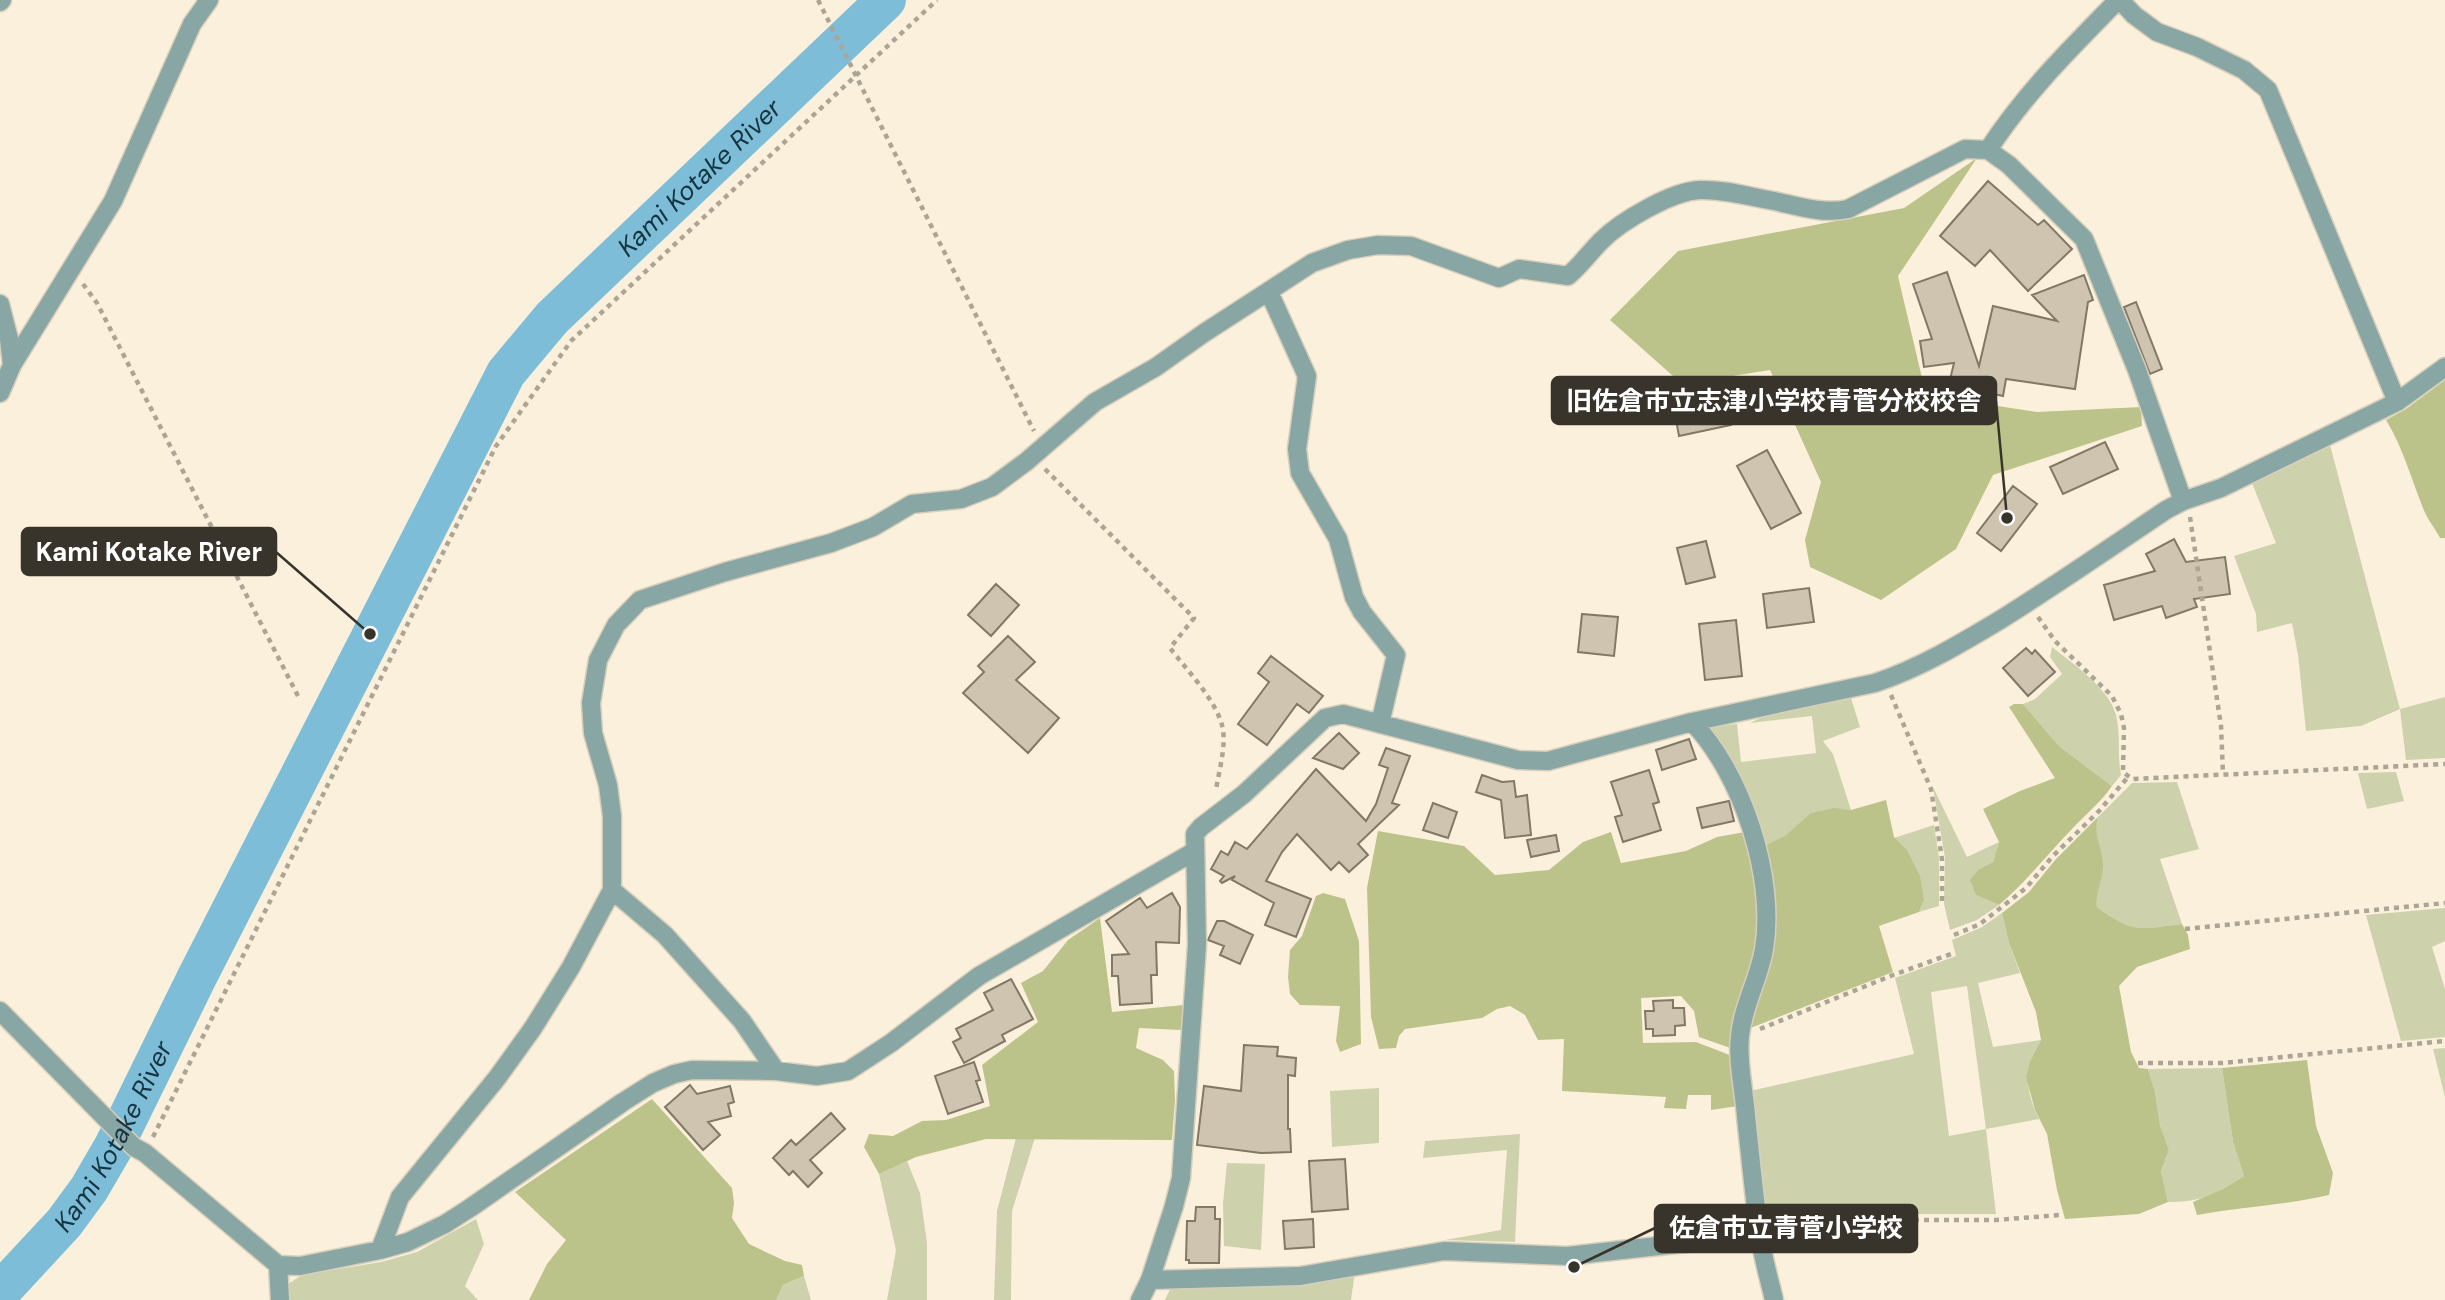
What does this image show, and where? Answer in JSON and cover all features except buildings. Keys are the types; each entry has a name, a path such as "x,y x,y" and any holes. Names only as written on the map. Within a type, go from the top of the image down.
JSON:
{"street":[{"path":"0,393 12,365 113,201 192,24 209,0"},
{"path":"1988,150 2013,112 2042,78 2119,0 2157,32 2197,47 2244,70 2268,90 2396,402"},
{"path":"380,1250 400,1197 497,1078 533,1028 571,967 612,890 612,816 608,785 593,733 592,703 598,660 615,625 640,600 724,572 831,543 873,527 912,504 961,499 992,487 1095,402 1156,367 1312,263 1348,250 1378,245 1411,246 1499,278 1519,269 1568,276 1602,240 1629,220 1667,199 1699,190 1830,213 1848,209 1965,149 1988,150 2009,165 2084,239 2137,370 2185,500"},
{"path":"1269,292 1307,376 1297,449 1300,473 1338,539 1354,597 1396,655 1380,724"},
{"path":"0,304 12,365"},
{"path":"1140,1300 1150,1280 1181,1178 1197,945 1195,834 1244,794 1325,718 1343,714 1518,760 1538,762 1692,722 1884,680 1951,650 2185,500 2221,488 2396,402 2445,367"},
{"path":"1692,722 1702,731 1735,783 1763,876 1765,946 1762,963 1746,1005 1740,1038 1758,1227 1774,1300"},
{"path":"0,1011 140,1150 278,1265 300,1266 408,1242 445,1224 633,1096 674,1073 692,1070 817,1076 848,1071 891,1043 979,976 1195,851"},
{"path":"612,890 665,935 742,1021 776,1072"},
{"path":"1150,1280 1300,1276 1444,1251 1567,1256 1758,1227"},
{"path":"278,1265 280,1300"}],"path":[{"path":"818,0 1037,452 1194,618 1170,648 1210,701 1222,725 1222,751 1212,818"},
{"path":"140,1150 496,446 570,341 937,0"},
{"path":"72,269 97,303 298,696"},
{"path":"2185,500 2221,726 2223,774"},
{"path":"2028,602 2055,641 2112,696 2121,714 2124,729 2123,772 2133,779 2445,764"},
{"path":"1884,680 1931,789 1942,859 1941,902"},
{"path":"1954,935 1980,924 2026,888 2128,777"},
{"path":"2185,929 2445,903"},
{"path":"1740,1038 1951,954"},
{"path":"2138,1063 2222,1063 2445,1041"},
{"path":"1758,1227 1996,1220 2060,1215"}],"green space":[{"path":"1977,158 1898,276 1926,395 2037,412 2141,407 2142,426 1993,475 1956,549 1881,600 1810,567 1805,540 1821,482 1770,370 1682,384 1610,320 1678,251 1904,208"},
{"path":"2445,380 2445,538 2440,538 2425,512 2402,452 2386,420 2406,409"},
{"path":"2330,445 2400,709 2361,726 2306,731 2292,623 2257,632 2256,614 2234,556 2276,543 2252,483"},
{"path":"2052,647 2089,677 2112,705 2119,737 2121,775 2112,786 2059,746 2023,704 2035,699 2062,674 2050,657"},
{"path":"2445,697 2445,758 2406,760 2400,709"},
{"path":"1851,698 1860,727 1823,741 1833,754 1851,810 1820,811 1786,835 1761,848 1706,730 1708,727 1737,724 1741,762 1816,753 1812,716 1750,723 1762,717"},
{"path":"2023,704 2059,746 2112,786 1999,905 1976,895 1970,880 1979,869 1993,862 1999,842 1983,809 2055,778 2009,707"},
{"path":"2396,772 2404,801 2367,809 2358,773"},
{"path":"2177,782 2199,849 2160,859 2182,924 2146,928 2129,926 2097,907 2096,895 2103,868 2094,830 2098,817 2132,783"},
{"path":"1933,787 1967,857 1999,842 1993,862 1979,869 1976,895 1999,905 1977,920 1950,930 1944,904 1945,858"},
{"path":"1886,800 1894,837 1907,850 1920,876 1924,900 1919,912 1879,926 1893,972 1748,1029 1765,967 1761,848 1786,835 1811,813 1834,808 1851,810"},
{"path":"2098,817 2096,831 2103,868 2097,907 2120,922 2137,928 2182,924 2188,935 2190,949 2137,967 2119,986 2131,1052 2139,1068 2148,1069 2160,1125 2169,1150 2161,1171 2168,1202 2139,1214 2065,1219 2047,1134 2035,1110 2026,1077 2041,1040 2036,1012 2009,943 2002,913 2029,892 2056,859"},
{"path":"1934,825 1939,858 1939,906 1919,912 1924,900 1894,838"},
{"path":"1378,831 1464,846 1495,875 1549,870 1583,842 1611,832 1621,863 1686,851 1717,837 1745,832 1754,859 1763,925 1736,1050 1699,1037 1694,1011 1681,996 1641,998 1643,1043 1696,1042 1735,1057 1734,1093 1738,1106 1711,1110 1711,1095 1688,1095 1686,1109 1664,1108 1666,1097 1562,1091 1564,1039 1538,1040 1525,1015 1510,1006 1497,1009 1482,1018 1405,1029 1399,1036 1396,1048 1379,1049 1371,1017 1367,888"},
{"path":"1323,893 1345,899 1359,941 1361,1044 1340,1052 1336,1041 1340,1006 1300,1005 1290,994 1288,977 1290,950 1302,936 1316,896"},
{"path":"2445,908 2445,941 2432,947 2445,989 2445,1037 2401,1041 2366,915"},
{"path":"2002,913 2020,973 1978,983 1993,1047 2041,1040 2028,1079 2030,1097 2039,1119 1986,1129 1996,1214 1764,1214 1750,1091 1914,1054 1895,978 1956,956 1952,940 1982,927","holes":["1967,986 1986,1129 1949,1136 1931,992"]},
{"path":"1100,918 1112,1012 1183,1005 1181,1030 1139,1028 1136,1048 1163,1060 1174,1071 1172,1140 986,1139 916,1157 879,1174 864,1147 869,1134 893,1136 922,1121 946,1120 990,1106 982,1065 1038,1022 1021,983 1043,971 1068,940"},
{"path":"2445,1048 2445,1097 2433,1049"},
{"path":"2307,1060 2316,1126 2333,1173 2329,1195 2197,1215 2193,1202 2244,1176 2233,1142 2222,1068"},
{"path":"2222,1068 2233,1142 2244,1176 2209,1196 2168,1202 2161,1171 2169,1150 2160,1125 2148,1069"},
{"path":"1379,1088 1379,1143 1332,1147 1330,1091"},
{"path":"652,1099 732,1188 732,1218 749,1244 785,1261 802,1265 804,1276 783,1285 776,1300 529,1300 547,1264 566,1240 515,1192"},
{"path":"1520,1134 1515,1242 1445,1240 1501,1230 1507,1150 1423,1158 1425,1141"},
{"path":"1016,1138 1035,1138 1012,1211 1011,1300 994,1300 997,1211"},
{"path":"907,1161 920,1193 927,1243 927,1300 887,1300 896,1250 879,1174"},
{"path":"1227,1163 1265,1164 1261,1250 1224,1246 1223,1203"},
{"path":"476,1219 484,1244 465,1286 478,1300 290,1300 287,1294 288,1284 302,1275 381,1262 417,1252"},
{"path":"1355,1272 1351,1300 1165,1300 1172,1285"},
{"path":"804,1276 811,1300 776,1300 783,1285"}],"waterway":[{"name":"Kami Kotake River","path":"0,1292 64,1223 89,1189 114,1146 197,977 506,373 552,318 886,0"}],"place":[{"name":"旧佐倉市立志津小学校青菅分校校舎","path":"2007,518"},
{"name":"Kami Kotake River","path":"370,634"},
{"name":"佐倉市立青菅小学校","path":"1574,1267"}]}
